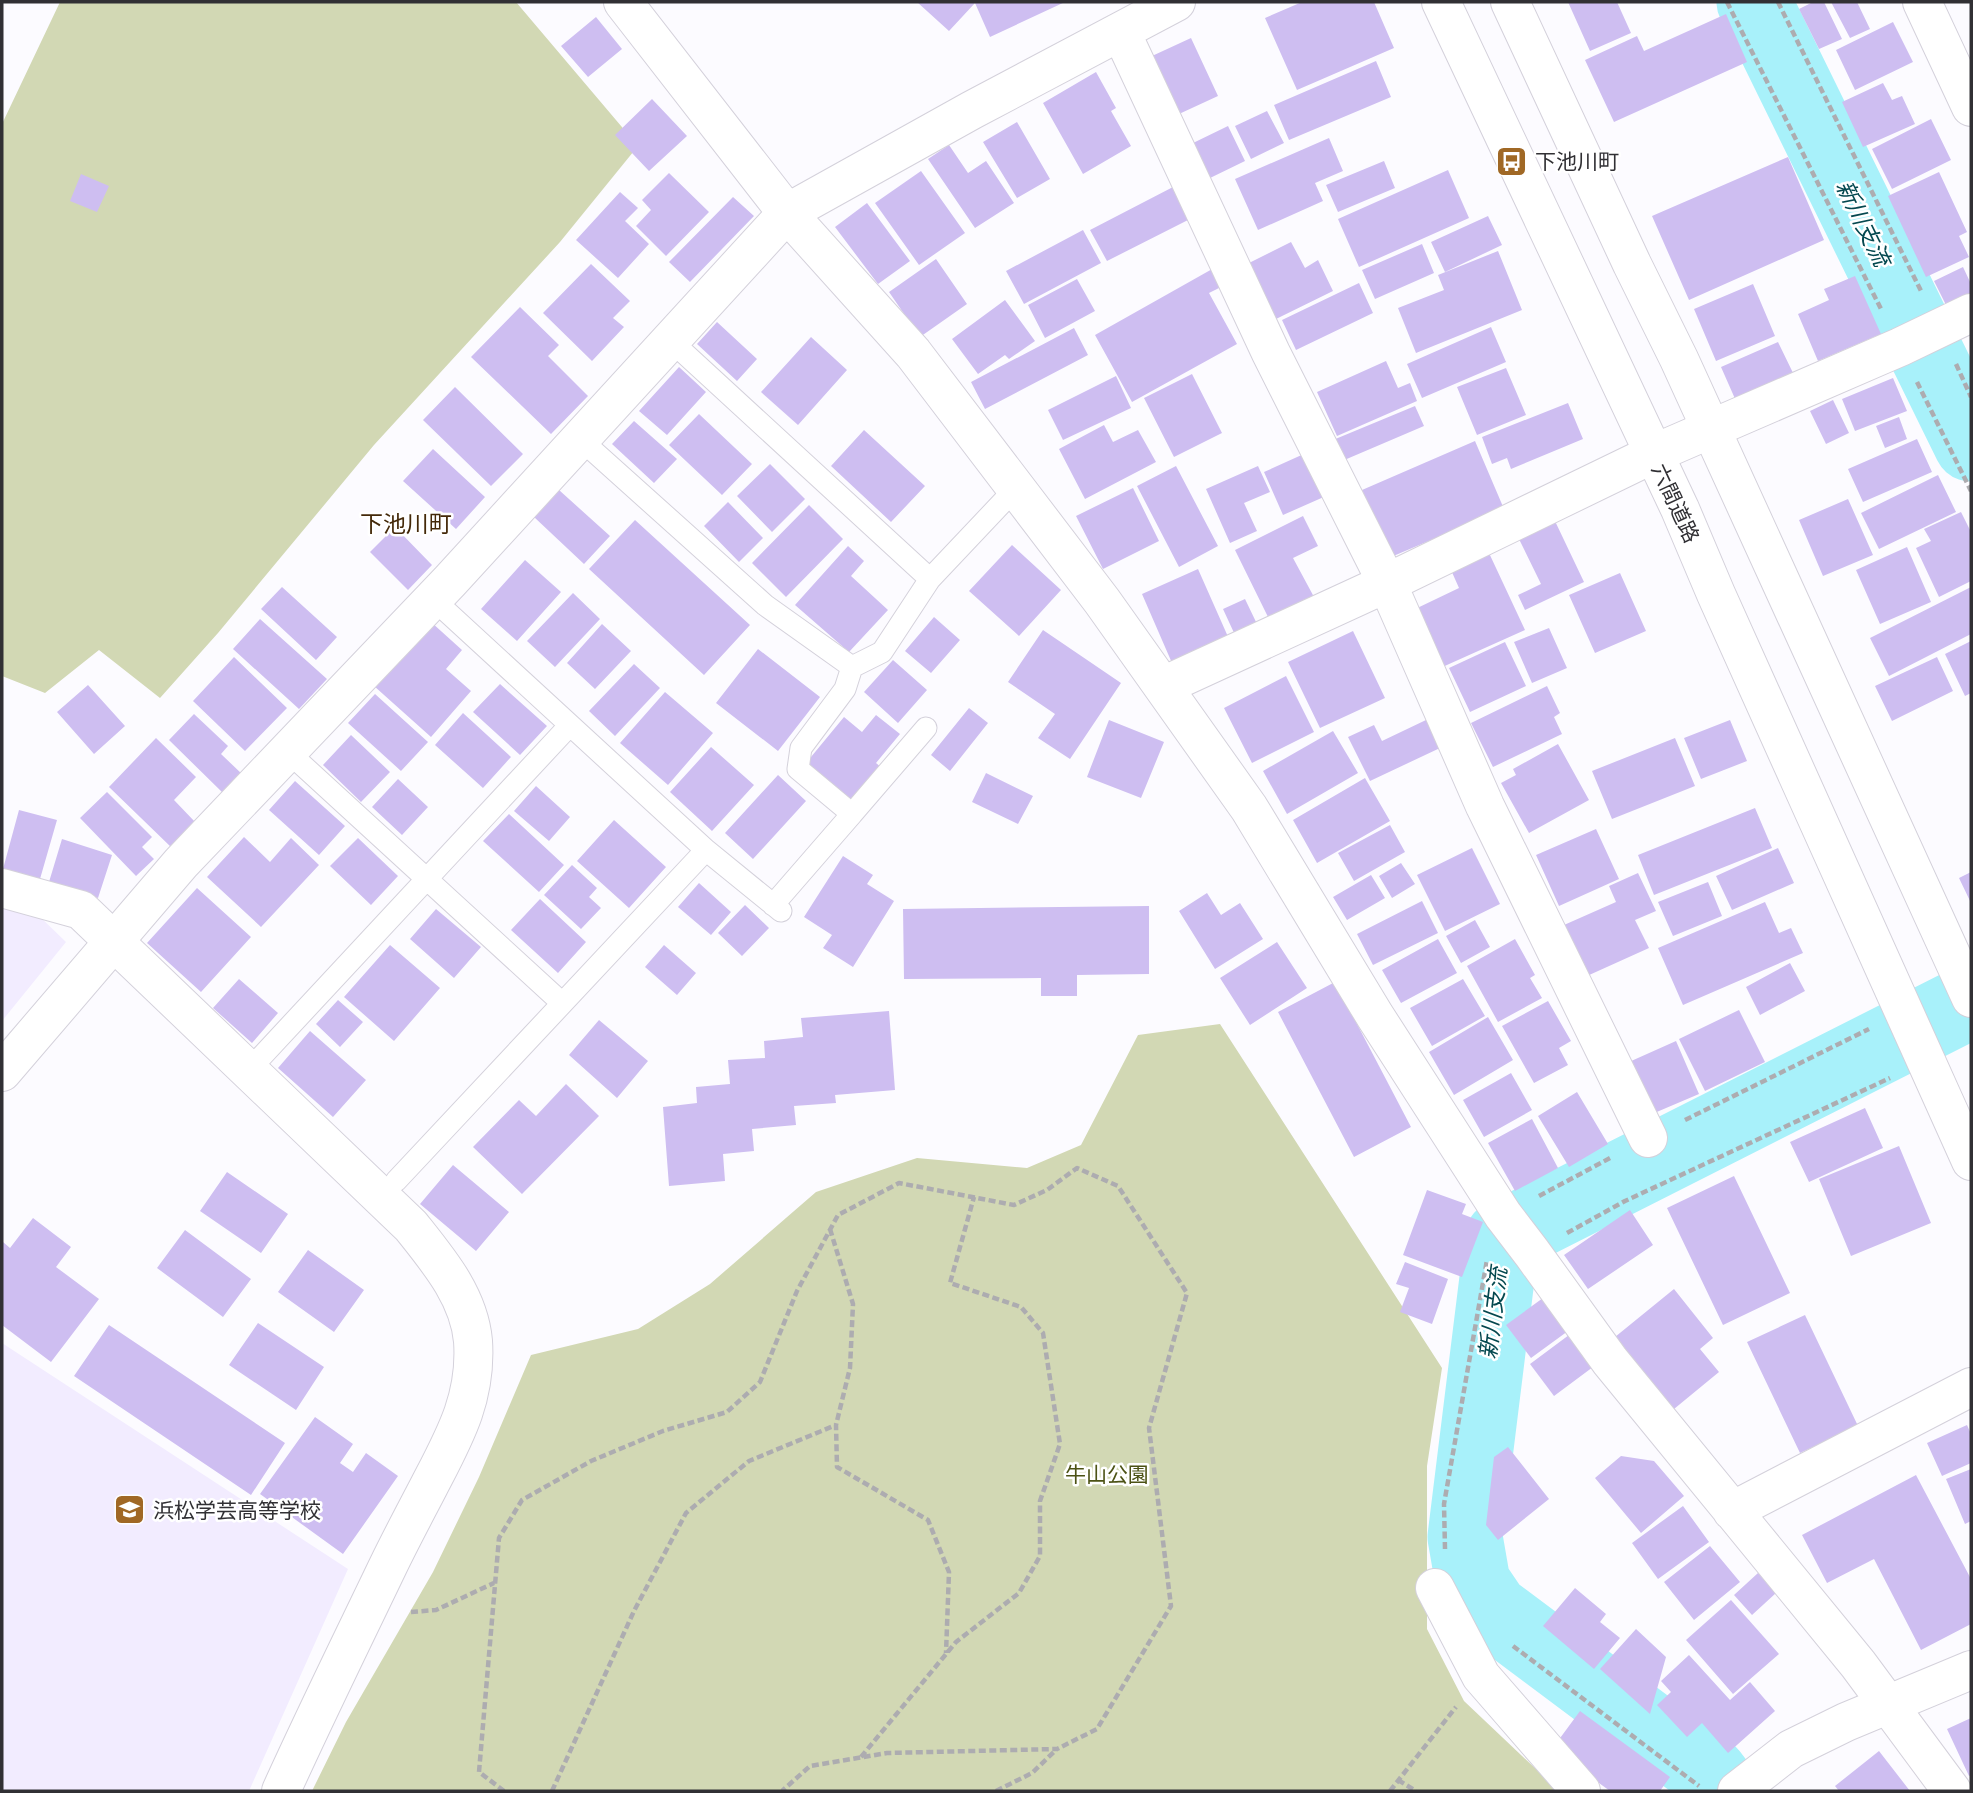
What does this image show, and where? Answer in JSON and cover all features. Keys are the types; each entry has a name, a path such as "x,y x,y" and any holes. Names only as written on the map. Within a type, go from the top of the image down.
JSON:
{"street":[{"path":"625,2 787,213 913,353 1102,601 1249,808 1375,1016 1503,1215 1610,1361 1858,1664 1952,1791"},
{"path":"2,1072 181,863 433,599 787,213 972,110 1176,2"},
{"name":"六間道路","path":"1441,2 1680,509 1925,1061"},
{"path":"1510,2 1712,429 1967,990"},
{"path":"1922,2 1971,107"},
{"path":"1121,32 1271,353 1387,583 1485,806 1648,1138"},
{"path":"1163,686 1387,583 1653,454 1900,347 1955,320"},
{"path":"2,888 81,910 411,1226 442,1265 468,1317 473,1360 465,1413 320,1705 281,1791"},
{"path":"1925,1061 1971,1161"},
{"path":"1732,1511 1971,1387"},
{"path":"1435,1588 1480,1676 1581,1791"},
{"path":"1727,1790 1791,1749 1846,1722 1971,1670"}],"lane":[{"path":"670,340 930,579"},
{"path":"580,439 765,605 852,667"},
{"path":"852,814 798,769 801,748 845,689 852,667 882,652 930,579 1016,488"},
{"path":"433,599 706,850 777,908 852,814 926,728"},
{"path":"248,1072 570,724"},
{"path":"287,751 562,1003"},
{"path":"396,1181 706,850"}],"path":[{"path":"1727,2 1971,491"},
{"path":"1778,2 1955,320 1971,397"},
{"path":"1445,1551 1444,1504 1489,1247 1503,1215 1648,1138 1860,1034 1901,1008"},
{"path":"1532,1252 1625,1201 1925,1061"},
{"path":"504,1791 479,1772 499,1538 522,1500 591,1461 663,1431 727,1412 760,1382 797,1291 838,1215 899,1183 1014,1205 1047,1190 1077,1168 1118,1186 1188,1293 1149,1428 1171,1606 1097,1729 1057,1749 1032,1773 996,1791"},
{"path":"861,1758 956,1643 1019,1593 1040,1556 1040,1501 1060,1444 1043,1334 1021,1307 950,1283 974,1197"},
{"path":"830,1229 853,1304 850,1368 836,1425 837,1466 928,1520 949,1572 946,1654"},
{"path":"552,1791 634,1611 686,1513 749,1461 836,1425"},
{"path":"364,1615 436,1610 495,1583"},
{"path":"1513,1646 1727,1790"},
{"path":"1390,1791 1480,1676"},
{"path":"782,1791 810,1766 887,1753 1057,1749"},
{"path":"1398,1780 1416,1791"}],"shaded area":[{"path":"2,901 35,912 66,942 2,1021"},
{"name":"浜松学芸高等学校","path":"2,1343 348,1569 249,1791 2,1791"}],"green space":[{"path":"60,2 516,2 638,146 560,242 374,445 218,633 160,698 99,650 45,693 2,676 2,124"},
{"name":"牛山公園","path":"1220,1024 1442,1368 1427,1466 1427,1629 1464,1701 1559,1791 312,1791 346,1722 433,1572 479,1477 531,1355 638,1329 710,1284 816,1192 917,1158 1027,1168 1081,1145 1138,1035"}],"building":[{"path":"917,2 1065,2 990,37 975,3 949,31"},
{"path":"1302,2 1374,2 1394,48 1297,90 1265,18"},
{"path":"1568,2 1617,2 1631,33 1590,51"},
{"path":"1813,2 1824,2 1842,39 1819,49 1799,9"},
{"path":"1831,2 1857,2 1870,29 1850,38"},
{"path":"1726,14 1747,62 1614,122 1585,60 1637,36 1644,51"},
{"path":"596,17 622,49 588,77 561,46"},
{"path":"1893,22 1913,62 1855,90 1836,50"},
{"path":"1191,38 1218,96 1179,114 1152,56"},
{"path":"1376,61 1391,97 1289,140 1274,105"},
{"path":"1096,72 1116,108 1111,111 1131,146 1083,174 1043,103"},
{"path":"1883,83 1892,100 1902,96 1915,124 1863,147 1842,102"},
{"path":"652,99 687,136 649,171 615,135"},
{"path":"1267,111 1284,143 1251,159 1235,126"},
{"path":"1931,119 1951,160 1892,189 1872,149"},
{"path":"1017,122 1050,179 1017,198 983,142"},
{"path":"1228,126 1245,161 1208,179 1191,144"},
{"path":"1329,138 1343,171 1315,183 1323,201 1258,230 1235,179"},
{"path":"949,145 968,173 986,161 1014,203 975,228 928,159"},
{"path":"1788,157 1824,240 1689,300 1652,216"},
{"path":"1384,161 1395,188 1338,212 1326,185"},
{"path":"1448,170 1469,218 1359,267 1338,219"},
{"path":"921,171 965,233 919,265 875,203"},
{"path":"1939,172 1967,232 1959,236 1969,257 1926,277 1888,196"},
{"path":"669,173 709,212 666,256 636,226 651,210 642,200"},
{"path":"81,174 109,186 97,212 70,201"},
{"path":"1173,187 1190,219 1107,261 1090,230"},
{"path":"620,192 638,208 625,221 649,244 618,278 576,240"},
{"path":"733,197 754,216 690,282 669,262"},
{"path":"867,203 910,261 878,284 835,227"},
{"path":"1488,216 1502,245 1445,272 1431,242"},
{"path":"1083,230 1101,263 1024,304 1006,271"},
{"path":"1291,242 1305,268 1318,260 1333,291 1276,319 1247,264"},
{"path":"1422,244 1434,273 1375,299 1362,270"},
{"path":"1498,251 1522,310 1416,353 1398,308 1444,290 1438,275"},
{"path":"936,259 967,304 920,337 889,292"},
{"path":"591,264 630,301 613,318 624,327 592,361 543,313"},
{"path":"1963,267 1971,284 1971,296 1947,307 1934,281"},
{"path":"1214,268 1223,286 1209,293 1237,344 1132,402 1095,335"},
{"path":"1855,276 1881,334 1818,361 1798,314 1829,300 1824,289"},
{"path":"1077,279 1095,311 1045,338 1028,305"},
{"path":"1359,283 1373,313 1296,350 1282,320"},
{"path":"1753,284 1775,336 1716,361 1694,309"},
{"path":"1005,300 1035,341 1009,359 1005,355 978,374 952,339"},
{"path":"520,307 559,345 548,356 588,396 551,434 471,357"},
{"path":"717,322 757,359 737,381 697,344"},
{"path":"1491,327 1506,362 1422,398 1407,364"},
{"path":"1074,328 1088,355 985,409 971,382"},
{"path":"811,337 847,370 798,425 761,392"},
{"path":"1778,342 1794,375 1736,401 1721,367"},
{"path":"1386,361 1398,388 1410,383 1417,401 1337,436 1317,392"},
{"path":"679,367 706,392 667,435 639,411"},
{"path":"1506,368 1526,415 1477,435 1457,387"},
{"path":"1192,374 1222,433 1174,457 1144,398"},
{"path":"1116,376 1131,408 1063,440 1048,410"},
{"path":"1893,378 1907,411 1855,431 1842,399"},
{"path":"455,387 523,454 491,486 423,420"},
{"path":"1833,400 1849,433 1826,444 1810,411"},
{"path":"1568,403 1583,439 1511,469 1507,458 1492,464 1482,437"},
{"path":"1415,406 1424,426 1342,461 1333,440"},
{"path":"699,414 752,464 722,495 669,445"},
{"path":"1899,417 1907,439 1885,448 1876,426"},
{"path":"634,421 677,459 654,483 612,444"},
{"path":"1104,425 1113,442 1138,430 1156,462 1085,499 1059,449"},
{"path":"864,430 925,486 891,522 831,466"},
{"path":"1917,439 1932,472 1863,502 1848,469"},
{"path":"1475,441 1504,509 1391,557 1362,490"},
{"path":"433,449 485,497 456,529 403,481"},
{"path":"1306,453 1326,496 1283,515 1264,472"},
{"path":"770,464 805,499 772,532 737,496"},
{"path":"1176,466 1218,546 1179,567 1137,486"},
{"path":"1258,466 1270,492 1244,503 1257,531 1230,543 1206,489"},
{"path":"1938,475 1956,512 1879,549 1861,513"},
{"path":"1133,488 1159,541 1103,569 1076,516"},
{"path":"559,490 610,536 584,564 534,517"},
{"path":"1848,499 1873,555 1823,576 1799,520"},
{"path":"728,502 763,538 739,562 704,526"},
{"path":"809,505 843,539 786,597 752,563"},
{"path":"1961,512 1971,532 1971,581 1939,597 1916,548 1931,541 1924,529"},
{"path":"1303,516 1318,546 1293,558 1314,597 1269,619 1235,550"},
{"path":"1554,519 1584,582 1525,610 1518,595 1541,584 1518,537"},
{"path":"635,520 750,625 704,675 589,569"},
{"path":"395,527 432,565 408,590 370,552"},
{"path":"1012,545 1061,590 1019,636 969,591"},
{"path":"848,546 864,561 851,576 888,610 849,652 795,605"},
{"path":"1907,547 1931,602 1880,624 1856,570"},
{"path":"1489,553 1525,630 1438,669 1411,611 1459,588 1451,570"},
{"path":"525,560 561,592 517,641 481,609"},
{"path":"1198,569 1229,639 1172,663 1142,594"},
{"path":"1620,573 1646,631 1595,653 1569,595"},
{"path":"282,587 337,637 316,660 261,609"},
{"path":"1971,587 1971,634 1889,676 1870,638"},
{"path":"573,593 600,619 555,667 527,641"},
{"path":"1245,599 1257,624 1235,635 1223,609"},
{"path":"934,617 960,640 931,673 905,651"},
{"path":"260,619 327,679 299,709 233,649"},
{"path":"431,622 462,650 446,669 471,691 431,737 374,686"},
{"path":"602,624 631,651 595,689 567,663"},
{"path":"1549,628 1567,668 1532,683 1514,642"},
{"path":"1043,630 1121,683 1070,759 1038,738 1055,714 1008,682"},
{"path":"1353,631 1385,698 1320,728 1288,662"},
{"path":"1971,641 1971,693 1965,696 1945,654"},
{"path":"1505,642 1526,686 1470,712 1449,668"},
{"path":"758,649 820,697 778,751 716,703"},
{"path":"234,657 287,708 245,751 193,701"},
{"path":"1937,657 1953,691 1892,721 1875,686"},
{"path":"893,660 927,690 898,723 864,692"},
{"path":"634,664 660,688 615,736 589,711"},
{"path":"1286,676 1314,732 1252,763 1224,708"},
{"path":"500,684 547,726 520,755 473,712"},
{"path":"88,685 125,726 94,754 57,712"},
{"path":"1547,686 1560,713 1554,717 1562,734 1493,767 1471,723"},
{"path":"665,692 713,733 668,785 620,743"},
{"path":"375,694 428,742 401,771 348,723"},
{"path":"969,708 988,723 950,771 931,755"},
{"path":"463,713 511,757 483,788 435,745"},
{"path":"194,714 228,746 221,754 243,775 224,794 169,740"},
{"path":"876,715 900,734 876,763 882,768 854,802 806,763 844,717 862,732"},
{"path":"1109,720 1164,742 1141,798 1087,777"},
{"path":"1426,720 1440,748 1370,781 1348,737 1374,725 1382,741"},
{"path":"1730,720 1747,761 1701,779 1684,738"},
{"path":"1333,731 1358,773 1287,814 1263,771"},
{"path":"351,735 390,772 361,802 323,765"},
{"path":"156,738 196,777 174,800 196,823 172,848 109,787"},
{"path":"1675,738 1695,786 1612,819 1592,771"},
{"path":"1558,744 1589,800 1529,833 1501,783 1516,775 1513,769"},
{"path":"711,747 754,785 712,831 670,792"},
{"path":"986,773 1033,796 1018,824 972,802"},
{"path":"778,775 806,801 753,859 725,833"},
{"path":"1365,778 1390,821 1317,863 1293,820"},
{"path":"398,779 428,807 402,835 372,807"},
{"path":"295,781 345,826 319,855 269,810"},
{"path":"536,786 570,817 549,841 514,811"},
{"path":"107,792 152,837 142,847 154,859 136,876 80,818"},
{"path":"1755,808 1772,848 1654,895 1638,855"},
{"path":"19,810 57,820 40,879 3,869"},
{"path":"509,814 564,865 539,892 483,841"},
{"path":"614,820 666,867 629,908 577,861"},
{"path":"1390,825 1405,852 1354,881 1338,853"},
{"path":"1596,829 1619,879 1559,906 1536,855"},
{"path":"244,837 270,862 291,838 319,865 261,927 207,877"},
{"path":"358,838 398,876 371,905 330,866"},
{"path":"62,839 112,855 98,898 49,882"},
{"path":"1472,848 1500,904 1445,931 1417,875"},
{"path":"1778,848 1794,883 1732,910 1716,876"},
{"path":"843,856 873,875 867,884 894,901 853,967 823,948 832,935 804,917"},
{"path":"1401,863 1415,884 1392,898 1379,876"},
{"path":"572,865 597,888 589,897 601,908 581,929 544,895"},
{"path":"1971,872 1971,903 1959,878"},
{"path":"1638,873 1656,911 1635,920 1649,948 1587,976 1564,925 1616,902 1609,886"},
{"path":"1371,875 1385,898 1347,920 1333,897"},
{"path":"1708,882 1722,916 1673,936 1658,902"},
{"path":"699,883 731,912 711,935 678,907"},
{"path":"197,888 251,937 201,992 147,943"},
{"path":"1207,893 1221,915 1240,903 1263,939 1215,969 1179,911"},
{"path":"540,899 586,942 558,973 511,930"},
{"path":"1422,901 1438,933 1373,965 1357,934"},
{"path":"1765,902 1779,933 1791,928 1803,953 1683,1005 1658,948"},
{"path":"745,905 769,928 742,956 718,933"},
{"path":"1149,906 1149,974 1077,975 1077,996 1041,996 1041,978 904,979 903,909"},
{"path":"436,909 481,947 454,978 410,939"},
{"path":"1475,920 1490,947 1461,963 1446,936"},
{"path":"1438,939 1457,973 1401,1003 1382,970"},
{"path":"1515,939 1535,975 1530,978 1542,998 1498,1022 1467,966"},
{"path":"1277,942 1307,988 1250,1025 1220,978"},
{"path":"390,945 440,988 394,1041 344,997"},
{"path":"664,945 696,973 677,995 645,967"},
{"path":"1790,963 1805,991 1760,1015 1746,987"},
{"path":"239,979 278,1013 252,1043 213,1008"},
{"path":"1463,979 1485,1016 1432,1046 1410,1008"},
{"path":"1335,982 1411,1127 1354,1157 1278,1012"},
{"path":"338,1000 363,1022 340,1047 316,1024"},
{"path":"1548,1001 1571,1041 1559,1048 1568,1065 1534,1083 1502,1026"},
{"path":"1739,1010 1765,1062 1705,1091 1679,1039"},
{"path":"889,1011 895,1090 835,1095 836,1103 794,1106 796,1125 752,1129 754,1151 723,1154 725,1181 669,1186 663,1107 697,1103 696,1087 730,1084 728,1060 765,1058 764,1041 803,1037 801,1018"},
{"path":"1488,1017 1513,1060 1454,1095 1429,1052"},
{"path":"599,1020 648,1061 617,1098 569,1055"},
{"path":"310,1031 366,1080 333,1117 278,1068"},
{"path":"1676,1041 1699,1094 1652,1114 1629,1062"},
{"path":"1511,1073 1532,1110 1484,1137 1463,1100"},
{"path":"566,1084 599,1116 522,1194 473,1147 519,1100 536,1116"},
{"path":"1577,1092 1608,1144 1569,1167 1538,1116"},
{"path":"1865,1108 1883,1148 1809,1182 1790,1142"},
{"path":"1532,1119 1558,1168 1515,1191 1488,1143"},
{"path":"1899,1146 1931,1223 1851,1256 1819,1179"},
{"path":"453,1165 509,1212 476,1251 420,1204"},
{"path":"227,1172 288,1214 261,1253 200,1211"},
{"path":"1734,1176 1790,1293 1723,1325 1667,1208"},
{"path":"1427,1190 1466,1204 1462,1214 1483,1222 1462,1277 1403,1255"},
{"path":"1630,1210 1653,1245 1588,1289 1564,1255"},
{"path":"33,1218 71,1247 56,1267 99,1299 51,1362 2,1325 2,1244 3,1242 10,1248"},
{"path":"185,1230 251,1279 223,1317 157,1268"},
{"path":"308,1250 364,1290 334,1332 278,1292"},
{"path":"1405,1262 1448,1279 1432,1324 1400,1312 1409,1288 1396,1284"},
{"path":"1674,1289 1713,1338 1700,1349 1719,1372 1674,1409 1615,1337"},
{"path":"1543,1298 1568,1331 1531,1358 1506,1325"},
{"path":"1805,1315 1858,1426 1800,1453 1747,1342"},
{"path":"258,1323 324,1367 296,1410 229,1365"},
{"path":"109,1325 285,1443 251,1495 74,1376"},
{"path":"1569,1335 1593,1367 1554,1396 1530,1364"},
{"path":"315,1417 353,1444 340,1463 353,1472 366,1453 398,1476 343,1554 260,1494"},
{"path":"1967,1425 1971,1434 1971,1463 1942,1476 1927,1443"},
{"path":"1508,1447 1549,1499 1498,1540 1486,1525 1494,1457"},
{"path":"1621,1456 1654,1461 1684,1496 1641,1533 1595,1478"},
{"path":"1971,1469 1971,1521 1965,1524 1946,1479"},
{"path":"1916,1475 1971,1579 1971,1624 1921,1650 1874,1559 1827,1583 1802,1535"},
{"path":"1683,1506 1709,1542 1658,1579 1632,1543"},
{"path":"1710,1546 1740,1582 1694,1620 1664,1582"},
{"path":"1758,1573 1776,1593 1752,1615 1734,1595"},
{"path":"1575,1588 1606,1614 1600,1622 1620,1638 1594,1669 1543,1626"},
{"path":"1731,1600 1779,1654 1733,1694 1686,1640"},
{"path":"1636,1629 1666,1657 1650,1714 1600,1669"},
{"path":"1689,1655 1730,1700 1750,1682 1775,1711 1728,1753 1702,1723 1687,1737 1657,1705 1671,1692 1661,1681"},
{"path":"1580,1711 1670,1777 1660,1791 1610,1791 1552,1749"},
{"path":"1971,1718 1971,1775 1969,1776 1947,1729"},
{"path":"1879,1751 1910,1791 1839,1791 1835,1786"}],"waterway":[{"name":"新川支流","path":"1754,2 1971,444"},
{"name":"新川支流","path":"1723,1791 1710,1774 1492,1611 1473,1583 1465,1537 1502,1238 1971,1001"}],"place":[{"name":"下池川町","path":"1512,161"},
{"name":"浜松学芸高等学校","path":"130,1510"}],"district":[{"name":"下池川町","path":"406,524"}]}
